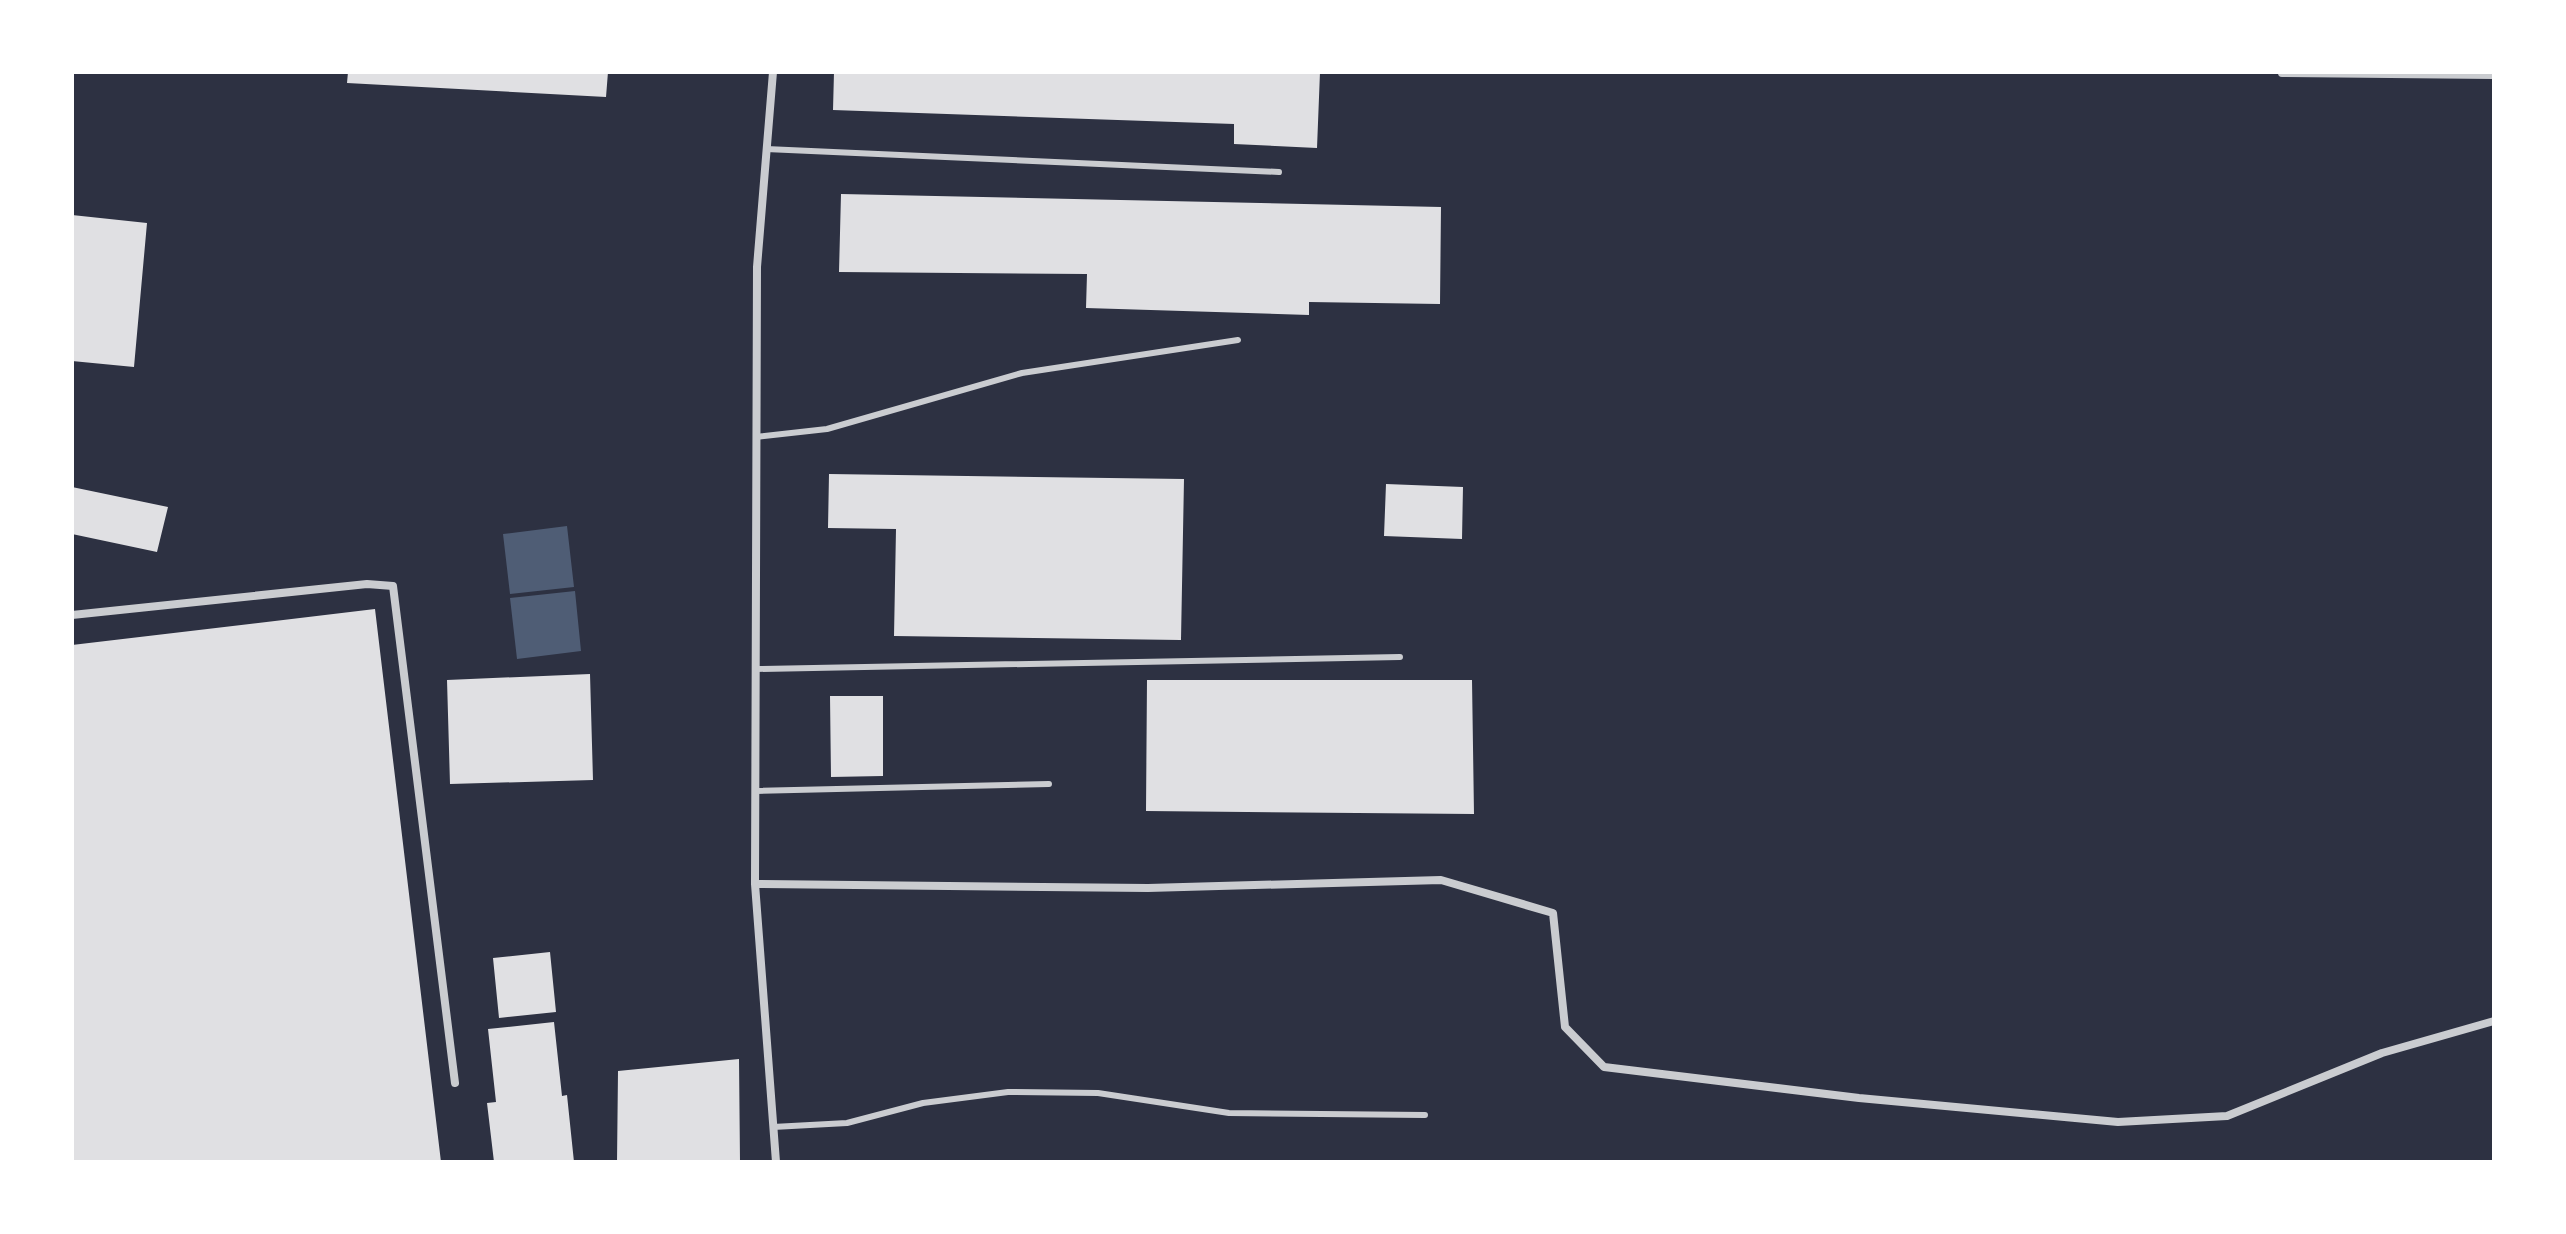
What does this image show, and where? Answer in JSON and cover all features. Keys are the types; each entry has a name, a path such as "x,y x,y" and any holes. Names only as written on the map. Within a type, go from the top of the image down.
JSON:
{"street":[{"path":"773,72 757,267 755,884 776,1162"},
{"path":"2282,73 2494,75"},
{"path":"72,615 367,584 393,586 455,1083"},
{"path":"755,884 1148,888 1441,880 1553,913 1565,1027 1604,1067 1859,1098 2118,1122 2227,1116 2382,1053 2494,1021"}],"lane":[{"path":"766,149 1279,172"},
{"path":"756,437 827,429 1022,373 1238,340"},
{"path":"756,669 1400,657"},
{"path":"756,791 1049,784"},
{"path":"773,1127 847,1123 923,1103 1008,1092 1098,1093 1229,1113 1425,1115"}],"water":[{"path":"567,526 574,587 510,594 503,534"},
{"path":"575,591 581,651 517,659 510,598"}],"building":[{"path":"348,72 608,72 606,97 347,83"},
{"path":"834,72 1320,72 1317,148 1234,144 1234,124 833,110"},
{"path":"841,194 1441,207 1440,304 1309,302 1309,315 1086,308 1087,274 839,272"},
{"path":"72,215 147,223 134,367 72,361"},
{"path":"829,474 1184,479 1181,640 894,636 896,529 828,528"},
{"path":"1386,484 1463,487 1462,539 1384,536"},
{"path":"72,487 168,507 157,552 72,534"},
{"path":"375,609 441,1162 72,1162 72,645"},
{"path":"590,674 593,780 450,784 447,680"},
{"path":"1147,680 1472,680 1474,814 1146,811"},
{"path":"830,696 883,696 883,776 831,777"},
{"path":"550,952 556,1012 499,1018 493,958"},
{"path":"554,1022 562,1096 567,1095 574,1162 494,1162 487,1103 496,1102 488,1029"},
{"path":"739,1059 740,1162 617,1162 618,1071"}]}
